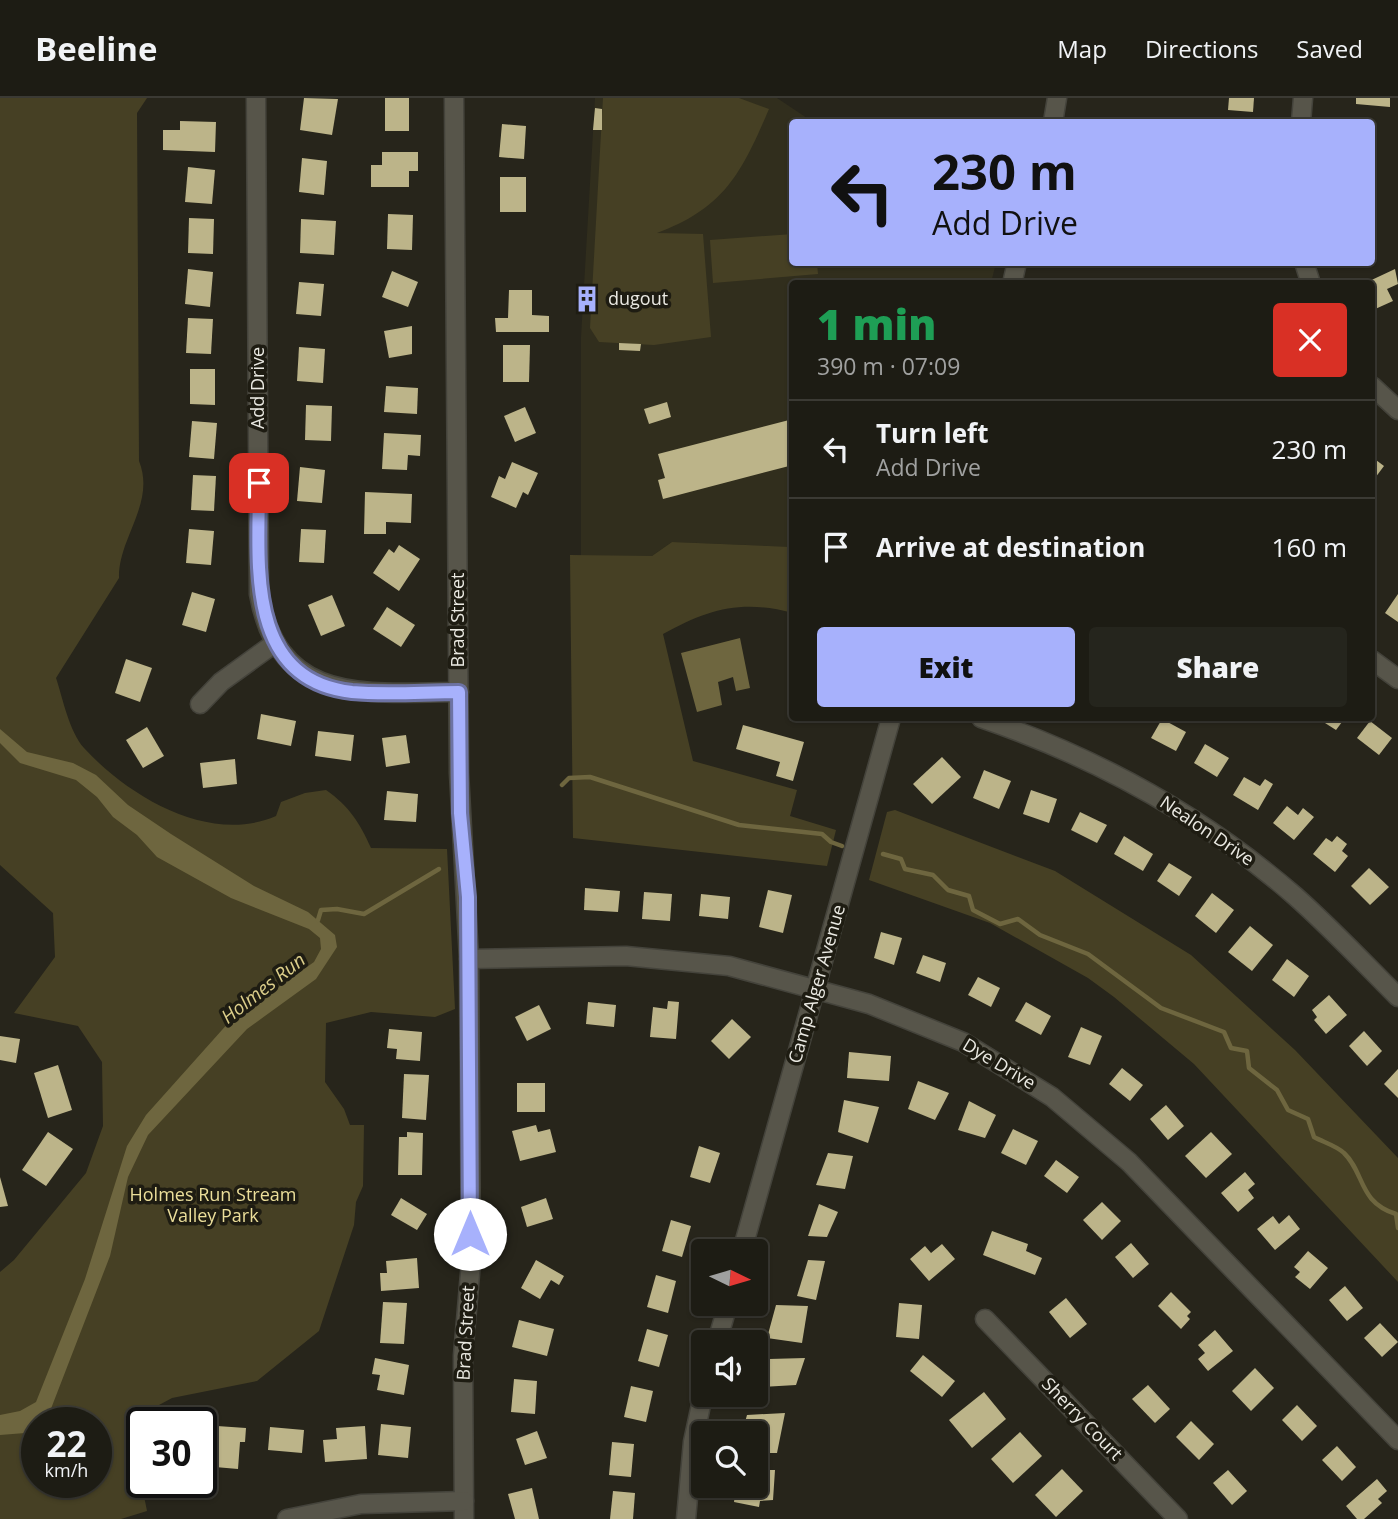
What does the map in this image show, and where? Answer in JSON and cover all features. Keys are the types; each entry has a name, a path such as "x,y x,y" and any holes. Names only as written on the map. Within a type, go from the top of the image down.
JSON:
{"street":[{"name":"Add Drive","path":"256,98 259,594 263,615 275,643 302,671 339,689 459,692"},
{"name":"Brad Street","path":"454,98 460,813 468,897 469,959 471,1262 463,1356 464,1510"},
{"path":"1054,119 1057,98"},
{"path":"1301,119 1303,98"},
{"path":"1375,389 1398,410"},
{"path":"200,704 221,682 275,643"},
{"path":"1375,662 1398,680"},
{"name":"Camp Alger Avenue","path":"745,1239 890,721"},
{"name":"Nealon Drive","path":"989,721 1066,750 1118,776 1200,824 1294,895 1398,997"},
{"name":"Dye Drive","path":"469,959 626,956 672,958 729,966 869,1004 963,1042 1052,1097 1129,1162 1398,1440"},
{"name":"Sherry Court","path":"985,1319 1178,1519"},
{"path":"686,1519 693,1442 701,1407"},
{"path":"287,1519 361,1504 464,1510"}],"shaded area":[{"path":"595,98 777,98 808,119 789,119 789,266 995,266 992,280 789,280 789,547 672,542 652,556 581,556 581,337"},
{"path":"740,638 750,688 736,691 733,677 718,682 722,705 697,712 681,653"},
{"path":"0,729 27,752 73,763 96,775 128,805 171,834 254,886 308,912 335,935 337,947 316,979 247,1029 148,1135 128,1177 110,1256 52,1407 27,1407 36,1402 85,1279 127,1146 146,1115 230,1021 314,962 321,949 320,938 309,929 231,898 157,857 137,835 113,817 97,797 76,780 20,763 0,743"},
{"path":"20,1411 21,1433 0,1435 0,1415"}],"green space":[{"name":"Holmes Run Stream Valley Park","path":"0,98 147,98 137,113 139,461 143,491 120,563 119,578 56,678 67,715 79,741 102,766 147,799 172,811 198,820 224,824 251,823 276,816 281,802 305,793 326,790 353,816 371,848 447,849 455,1009 435,1017 371,1012 326,1023 325,1082 344,1109 350,1125 364,1125 363,1186 356,1202 354,1225 319,1331 257,1381 172,1398 155,1407 126,1407 126,1498 144,1498 147,1511 121,1519 0,1519 0,1272 14,1260 86,1173 103,1126 102,1062 78,1026 14,1013 55,957 53,913 0,865"},
{"path":"603,98 739,98 769,109 750,151 728,185 699,212 657,233 703,234 711,337 654,345 599,342 590,328"},
{"path":"789,234 789,266 817,266 818,274 713,283 710,240"},
{"path":"672,542 789,547 789,612 758,607 726,609 695,618 663,634 693,761 797,790 790,816 836,830 827,866 573,838 570,555 652,556"},
{"path":"895,810 1055,871 1191,955 1295,1050 1398,1158 1398,1282 1194,1064 1114,997 1088,978 990,923 869,880 887,812"}],"building":[{"path":"304,98 338,99 332,135 300,130"},
{"path":"385,98 409,98 409,131 385,131"},
{"path":"1229,98 1254,98 1253,112 1228,110"},
{"path":"1356,98 1390,98 1390,107 1356,104"},
{"path":"595,108 602,109 602,130 593,130"},
{"path":"180,121 216,122 215,152 163,150 163,130 180,130"},
{"path":"502,124 526,126 524,159 499,157"},
{"path":"382,152 418,152 418,171 409,171 409,187 371,187 371,165 382,165"},
{"path":"302,158 327,161 324,195 299,192"},
{"path":"188,167 215,170 212,204 185,202"},
{"path":"500,177 526,177 526,212 500,212"},
{"path":"388,214 413,215 412,250 387,249"},
{"path":"189,218 214,219 213,254 188,253"},
{"path":"301,219 336,221 334,255 300,253"},
{"path":"188,269 213,272 210,307 185,304"},
{"path":"1395,269 1398,284 1387,289 1393,301 1375,309 1375,280 1372,280"},
{"path":"392,271 418,282 408,307 382,297"},
{"path":"299,282 324,284 321,316 296,314"},
{"name":"dugout","path":"584,288 591,288 590,310 583,310"},
{"path":"509,290 532,290 532,315 549,316 549,332 496,332 495,318 508,318"},
{"path":"188,318 213,319 211,354 186,353"},
{"path":"412,326 412,354 389,358 384,331"},
{"name":"dugout","path":"619,343 641,344 640,351 619,350"},
{"path":"503,345 530,345 529,382 503,382"},
{"path":"299,347 325,349 323,383 297,381"},
{"path":"190,369 215,369 215,405 190,404"},
{"path":"386,386 418,388 417,414 384,412"},
{"path":"667,402 671,417 649,424 644,409"},
{"path":"306,405 332,406 331,441 305,440"},
{"path":"525,407 536,433 515,442 504,416"},
{"path":"789,420 789,466 663,499 658,480 665,478 658,454"},
{"path":"192,421 217,423 214,459 189,457"},
{"path":"384,433 421,435 420,456 408,455 407,470 382,469"},
{"path":"1375,459 1384,466 1375,478"},
{"path":"512,462 538,473 528,495 523,492 516,508 491,497 499,476 505,479"},
{"path":"300,467 325,470 322,503 297,501"},
{"path":"193,475 216,476 214,511 191,510"},
{"path":"365,492 412,494 411,523 386,522 386,534 364,534"},
{"path":"189,529 214,531 211,565 186,563"},
{"path":"301,529 326,530 324,563 299,562"},
{"path":"399,545 420,559 399,591 373,573 389,549 394,553"},
{"path":"192,592 215,599 206,632 182,625"},
{"path":"1398,594 1398,622 1385,613"},
{"path":"332,595 345,626 321,636 308,605"},
{"path":"387,607 415,625 401,647 373,629"},
{"path":"126,659 152,668 140,702 115,693"},
{"path":"261,714 296,721 291,746 257,739"},
{"path":"1161,721 1186,732 1176,751 1151,738"},
{"path":"1327,721 1343,721 1336,730 1325,723"},
{"path":"1370,721 1392,738 1379,755 1357,738"},
{"path":"743,725 804,742 793,781 776,776 780,762 736,749"},
{"path":"147,727 164,756 143,768 126,740"},
{"path":"318,731 354,735 351,761 315,756"},
{"path":"406,735 410,763 386,767 382,738"},
{"path":"1205,744 1229,758 1217,777 1194,763"},
{"path":"942,757 961,777 932,804 913,784"},
{"path":"235,759 237,784 203,788 200,763"},
{"path":"984,770 1011,781 999,809 973,798"},
{"path":"1244,777 1260,786 1265,779 1273,784 1258,810 1233,795"},
{"path":"1031,790 1057,799 1049,823 1023,814"},
{"path":"387,791 418,794 416,822 384,820"},
{"path":"1287,806 1298,815 1303,808 1314,817 1294,840 1273,823"},
{"path":"1080,812 1107,825 1097,843 1071,830"},
{"path":"1124,836 1153,854 1143,871 1114,854"},
{"path":"1337,836 1347,844 1342,851 1348,856 1335,872 1313,854 1326,838 1332,842"},
{"path":"1169,863 1192,877 1179,896 1157,881"},
{"path":"1369,868 1389,887 1370,905 1351,886"},
{"path":"585,888 620,891 618,912 584,910"},
{"path":"768,890 792,895 783,933 759,927"},
{"path":"644,892 672,894 670,921 642,919"},
{"path":"1212,893 1234,910 1216,933 1195,916"},
{"path":"701,894 730,897 728,919 699,916"},
{"path":"1250,926 1273,945 1252,971 1228,952"},
{"path":"881,932 902,938 894,965 874,958"},
{"path":"923,955 946,963 940,982 916,973"},
{"path":"1287,959 1309,976 1294,997 1272,980"},
{"path":"978,977 1000,988 991,1007 968,995"},
{"path":"1329,995 1347,1015 1326,1034 1314,1020 1317,1017 1312,1010"},
{"path":"668,1001 679,1002 676,1039 650,1037 653,1007 667,1009"},
{"path":"588,1002 616,1005 614,1027 586,1024"},
{"path":"1026,1002 1051,1016 1041,1035 1015,1021"},
{"path":"539,1005 551,1029 527,1041 515,1017"},
{"path":"732,1019 751,1037 729,1059 711,1041"},
{"path":"1081,1027 1102,1036 1090,1065 1068,1057"},
{"path":"389,1029 422,1032 420,1061 396,1059 397,1049 387,1048"},
{"path":"1364,1031 1382,1051 1367,1066 1349,1046"},
{"path":"0,1036 20,1039 16,1063 0,1060"},
{"path":"849,1052 891,1056 889,1081 847,1078"},
{"path":"58,1065 72,1110 48,1118 34,1073"},
{"path":"1122,1068 1143,1085 1130,1101 1109,1084"},
{"path":"1398,1069 1398,1098 1384,1084"},
{"path":"404,1074 429,1075 426,1120 402,1118"},
{"path":"918,1081 949,1093 935,1120 908,1109"},
{"path":"517,1083 545,1083 545,1112 517,1112"},
{"path":"844,1100 879,1107 868,1143 838,1132"},
{"path":"969,1101 996,1115 985,1138 958,1130"},
{"path":"1166,1105 1184,1126 1168,1140 1150,1119"},
{"path":"536,1125 538,1132 550,1129 556,1152 520,1161 512,1131"},
{"path":"1013,1129 1038,1141 1026,1165 1001,1153"},
{"path":"48,1132 73,1149 46,1186 22,1170"},
{"path":"407,1132 423,1133 422,1175 398,1175 399,1137 407,1137"},
{"path":"1211,1132 1232,1154 1206,1178 1185,1156"},
{"path":"699,1146 720,1153 710,1183 690,1177"},
{"path":"828,1153 853,1156 845,1189 816,1185"},
{"path":"1056,1160 1079,1177 1067,1193 1044,1176"},
{"path":"1245,1172 1255,1184 1248,1190 1254,1198 1238,1212 1221,1193"},
{"path":"0,1177 8,1206 0,1207"},
{"path":"401,1198 427,1214 417,1230 391,1215"},
{"path":"546,1198 553,1219 527,1227 521,1207"},
{"path":"1102,1202 1121,1221 1102,1240 1083,1220"},
{"path":"819,1204 838,1212 827,1237 808,1236"},
{"path":"1289,1215 1300,1229 1275,1250 1257,1229 1273,1216 1279,1224"},
{"path":"671,1220 691,1226 682,1257 662,1251"},
{"path":"992,1231 1028,1244 1026,1251 1042,1258 1035,1275 983,1255"},
{"path":"1131,1243 1149,1264 1133,1278 1115,1257"},
{"path":"942,1244 955,1259 929,1281 910,1259 925,1246 931,1253"},
{"path":"1308,1251 1328,1268 1310,1289 1295,1277 1300,1272 1294,1267"},
{"path":"417,1258 419,1288 381,1291 380,1273 387,1273 386,1261"},
{"path":"536,1260 564,1276 559,1285 551,1280 540,1299 521,1288"},
{"path":"808,1260 825,1261 816,1300 797,1296"},
{"path":"656,1275 676,1281 668,1313 647,1307"},
{"path":"1345,1286 1363,1308 1347,1321 1329,1300"},
{"path":"1171,1292 1191,1312 1187,1316 1190,1319 1181,1329 1158,1306"},
{"path":"1066,1298 1087,1324 1070,1338 1049,1312"},
{"path":"383,1302 407,1303 404,1344 380,1343"},
{"path":"899,1303 922,1305 919,1339 896,1337"},
{"path":"776,1305 808,1306 802,1343 768,1338"},
{"path":"519,1320 554,1329 547,1356 512,1347"},
{"path":"1380,1323 1398,1342 1382,1357 1364,1338"},
{"path":"647,1329 668,1335 659,1367 638,1361"},
{"path":"1215,1330 1233,1351 1208,1371 1198,1359 1205,1353 1198,1345"},
{"path":"923,1355 955,1381 942,1397 910,1371"},
{"path":"375,1358 409,1365 404,1395 377,1390 380,1375 372,1374"},
{"path":"805,1358 796,1385 768,1387 769,1359"},
{"path":"1255,1368 1274,1388 1251,1411 1232,1391"},
{"path":"514,1379 537,1381 535,1414 511,1412"},
{"path":"1148,1385 1170,1409 1155,1423 1132,1399"},
{"path":"631,1386 653,1391 646,1422 624,1417"},
{"path":"984,1392 1006,1419 972,1448 949,1420"},
{"path":"1297,1405 1317,1426 1302,1441 1282,1420"},
{"path":"785,1413 777,1453 768,1453 768,1421 745,1421 747,1415"},
{"path":"1191,1421 1214,1444 1199,1460 1176,1437"},
{"path":"381,1424 411,1427 408,1458 378,1455"},
{"path":"217,1426 246,1428 245,1442 240,1442 238,1469 217,1467"},
{"path":"365,1426 367,1459 325,1462 323,1440 337,1439 336,1428"},
{"path":"270,1427 304,1430 302,1453 268,1450"},
{"path":"537,1431 547,1458 525,1465 516,1439"},
{"path":"1020,1432 1042,1456 1013,1483 991,1459"},
{"path":"612,1442 634,1444 631,1477 609,1475"},
{"path":"1337,1446 1356,1467 1342,1481 1322,1460"},
{"path":"1062,1469 1083,1491 1056,1517 1035,1495"},
{"path":"768,1470 775,1470 773,1500 760,1501 759,1507 734,1502 734,1498 768,1498"},
{"path":"1228,1470 1247,1491 1232,1505 1213,1483"},
{"path":"1377,1479 1387,1491 1378,1499 1382,1503 1364,1519 1357,1519 1346,1506"},
{"path":"532,1488 539,1519 515,1519 508,1494"},
{"path":"613,1491 635,1493 633,1519 610,1519"}],"waterway":[{"path":"562,785 569,778 590,777 739,825 822,834 831,842 842,846"},
{"path":"883,854 901,859 905,869 933,875 948,890 969,896 973,910 1000,924 1018,919 1040,935 1088,954 1161,1008 1224,1032 1231,1048 1247,1051 1249,1068 1277,1090 1288,1110 1308,1119 1314,1137 1344,1153 1356,1169 1368,1195 1384,1209 1396,1214 1398,1228"},
{"path":"318,920 321,910 337,909 364,914 439,869"}],"place":[{"name":"dugout","path":"587,299"}],"route":[{"path":"259,483 259,594 269,632 288,659 319,682 352,692 459,692 460,813 468,897 470,1234"}],"water label":[{"name":"Holmes Run","path":"263,988"}]}
